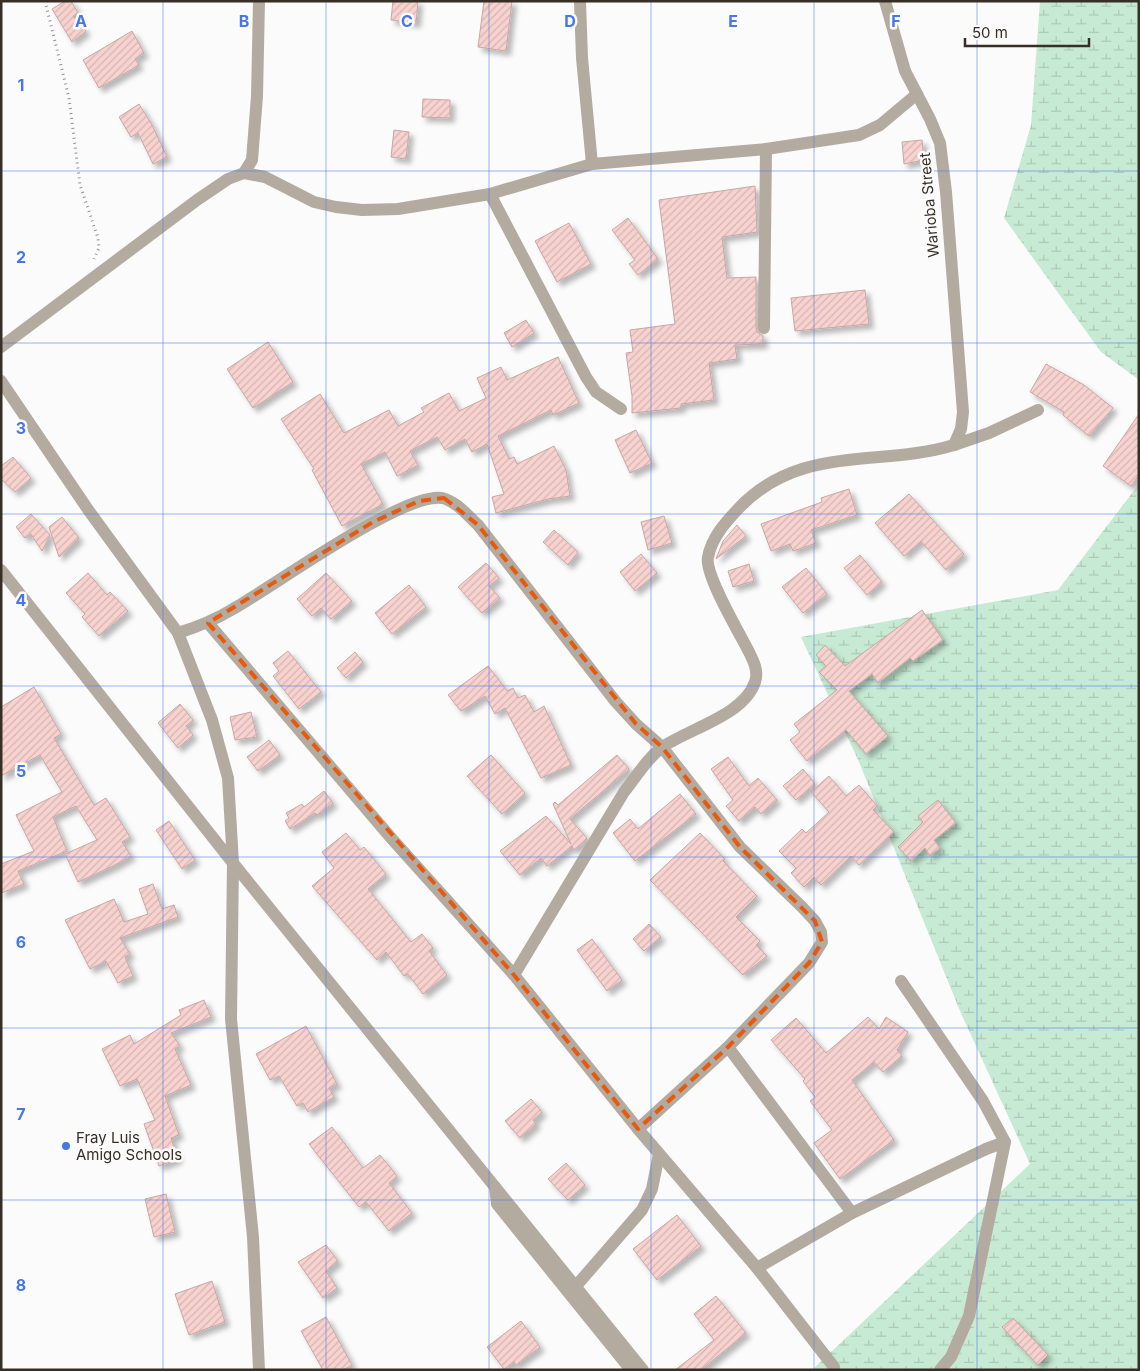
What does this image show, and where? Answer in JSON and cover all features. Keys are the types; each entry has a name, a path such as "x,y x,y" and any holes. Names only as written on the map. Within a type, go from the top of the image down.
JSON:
{"street":[{"path":"244,173 252,160 257,96 259,1"},
{"name":"Warioba Street","path":"885,1 897,49 905,71 940,143 963,412 961,428 954,445"},
{"path":"580,2 582,58 592,164"},
{"path":"1,347 205,195 228,179 244,173 266,177 314,202 336,208 362,210 398,209 490,194 592,164 766,148 859,135 880,125 917,94"},
{"path":"764,328 766,148"},
{"path":"490,194 586,377 596,392 621,410"},
{"path":"1,381 89,511 178,633 212,720 228,778 232,863 230,1020 253,1237 259,1370"},
{"path":"514,975 624,792 662,747 738,706 750,693 756,680 755,663 711,576 708,558 713,542 723,525 746,501 775,480 796,470 834,461 932,452 989,433 1038,410"},
{"path":"178,633 208,623 286,578 373,522 419,501 444,498 457,505 478,525 616,702 648,736 662,747 740,847 802,907 815,921 821,932 822,942 809,963 728,1047 638,1129"},
{"path":"1,570 232,863 643,1370"},
{"path":"208,623 392,839 514,975 638,1129 757,1268 834,1367"},
{"path":"901,981 983,1100 1005,1142 969,1316 951,1357 940,1370"},
{"path":"728,1047 852,1213"},
{"path":"757,1268 852,1213 986,1149 1005,1142"},
{"path":"576,1286 642,1210 652,1189 659,1154"},
{"path":"495,1186 497,1204 631,1370"}],"path":[{"path":"45,1 68,98 80,185 98,238 99,248 88,281"}],"highlighted area":[{"path":"444,498 478,525 636,724 662,747 740,847 815,921 822,942 809,963 728,1047 638,1129 514,975 208,623 373,522 419,501"}],"green space":[{"path":"1040,1 1139,1 1139,380 1101,352 1004,218 1031,125"},
{"path":"1139,484 1139,1370 812,1370 1030,1164 960,1011 859,762 801,637 1058,590"}],"building":[{"path":"65,1 71,1 78,13 73,16 86,31 72,42 52,9"},
{"path":"393,1 418,1 416,23 391,20"},
{"path":"484,1 512,1 506,51 478,47"},
{"path":"132,31 144,53 135,59 139,65 99,88 83,60"},
{"path":"423,99 450,100 450,118 422,117"},
{"path":"139,104 152,125 167,157 153,164 138,133 131,137 119,117"},
{"path":"394,130 409,132 406,159 391,157"},
{"path":"922,140 924,160 904,164 902,142"},
{"path":"755,186 757,232 722,237 727,278 756,277 756,328 757,332 763,336 763,344 735,345 737,359 709,363 714,400 681,404 681,408 632,413 632,396 626,353 633,352 630,330 675,324 659,200"},
{"path":"628,218 658,259 638,275 629,264 635,260 612,230"},
{"path":"569,223 591,264 557,282 535,241"},
{"path":"865,290 869,324 795,331 791,298"},
{"path":"526,320 534,333 512,347 504,333"},
{"path":"268,342 293,382 253,408 227,369"},
{"path":"558,357 579,403 553,415 551,410 498,436 509,459 514,457 517,464 554,446 566,470 570,496 548,499 496,513 492,497 504,494 487,444 472,452 465,439 445,450 437,437 410,451 418,465 397,476 385,452 361,464 383,504 342,526 312,470 314,469 281,419 320,394 344,433 389,410 398,426 424,412 421,408 449,393 459,411 486,398 477,378 501,367 507,380"},
{"path":"1046,364 1084,385 1113,408 1089,436 1063,415 1064,412 1030,392"},
{"path":"1139,414 1139,475 1131,486 1103,466"},
{"path":"636,430 652,463 630,473 615,440"},
{"path":"13,457 31,478 15,492 1,479 1,466"},
{"path":"849,489 857,515 811,530 816,543 793,551 790,544 771,551 761,524 822,502 821,498"},
{"path":"909,494 964,554 946,570 921,541 904,556 875,523"},
{"path":"31,514 50,535 42,551 31,534 25,538 16,527"},
{"path":"664,516 672,543 648,550 641,522"},
{"path":"62,517 79,538 59,557 49,527"},
{"path":"737,525 746,536 716,559 723,541"},
{"path":"554,530 578,552 568,565 543,542"},
{"path":"641,554 657,573 635,591 620,572"},
{"path":"860,555 882,582 867,595 844,568"},
{"path":"486,563 499,578 489,586 500,598 482,613 458,587"},
{"path":"749,564 754,581 733,587 728,571"},
{"path":"806,568 827,594 803,613 782,587"},
{"path":"88,573 107,595 110,592 128,611 99,636 82,617 85,614 66,593"},
{"path":"326,573 352,601 331,619 321,608 312,616 297,599"},
{"path":"409,585 426,607 392,634 375,613"},
{"path":"922,610 943,640 913,661 910,658 878,683 872,674 849,691 888,736 866,754 846,730 807,761 790,740 800,732 794,724 837,690 819,672 826,666 816,655 825,645 845,666"},
{"path":"288,651 321,692 299,709 273,676 279,671 273,663"},
{"path":"355,652 363,662 346,678 337,668"},
{"path":"488,666 507,691 513,688 518,698 525,695 534,712 544,706 571,765 541,778 505,708 495,714 485,696 461,711 448,695"},
{"path":"34,687 61,734 54,738 94,805 106,798 130,837 122,842 131,856 78,882 65,854 97,840 76,806 53,817 67,851 18,871 24,884 1,893 1,864 34,851 16,815 62,792 40,755 1,776 1,707"},
{"path":"180,704 193,720 186,726 193,735 178,748 158,723"},
{"path":"251,712 257,737 235,740 230,717"},
{"path":"269,740 280,755 258,771 247,757"},
{"path":"491,755 525,793 502,814 467,776"},
{"path":"617,755 629,769 570,819 587,838 586,840 574,850 572,846 547,866 541,858 520,875 500,851 546,816 571,844 553,804 555,802 558,805"},
{"path":"728,757 749,786 758,778 777,800 761,814 755,807 739,821 726,806 733,800 711,769"},
{"path":"803,769 815,784 796,800 783,786"},
{"path":"829,776 846,796 859,785 877,806 873,810 894,832 859,865 851,856 821,885 814,877 804,887 791,873 796,868 779,851 802,829 806,833 829,812 811,792"},
{"path":"324,791 333,803 317,815 315,813 290,829 285,821 289,818 286,813 302,804 304,807"},
{"path":"680,794 696,814 635,861 613,833 630,819 638,829"},
{"path":"938,800 956,823 934,840 940,848 930,856 925,848 911,861 898,847 923,822 918,816"},
{"path":"169,821 195,860 182,869 156,830"},
{"path":"346,833 360,850 364,847 386,874 368,889 411,942 422,934 433,948 429,951 447,975 423,994 408,974 404,976 386,952 377,960 312,886 334,868 322,852"},
{"path":"700,833 725,859 723,861 757,896 736,917 760,941 756,945 767,956 743,975 650,880"},
{"path":"153,884 162,909 174,905 178,917 120,938 130,954 125,957 133,976 118,983 106,961 90,969 65,920 114,899 124,922 148,914 139,889"},
{"path":"649,924 661,937 644,951 633,939"},
{"path":"592,939 622,980 607,991 577,950"},
{"path":"204,1000 211,1017 171,1033 180,1046 175,1049 191,1085 165,1096 179,1135 171,1138 178,1159 159,1166 144,1124 155,1120 137,1079 120,1086 102,1049 130,1035 134,1044 181,1015 179,1010"},
{"path":"868,1017 879,1029 886,1017 908,1032 897,1050 902,1056 883,1072 874,1062 852,1080 894,1140 840,1179 814,1143 832,1130 810,1101 815,1097 803,1081 805,1079 771,1040 796,1018 826,1053"},
{"path":"306,1026 337,1084 329,1088 334,1097 308,1112 303,1103 297,1106 279,1076 270,1080 256,1054"},
{"path":"531,1099 542,1112 533,1120 536,1124 520,1138 505,1121"},
{"path":"332,1127 363,1168 380,1155 397,1176 389,1183 412,1213 389,1231 366,1202 359,1207 309,1144"},
{"path":"566,1163 585,1185 568,1200 548,1179"},
{"path":"166,1194 175,1232 154,1237 145,1199"},
{"path":"677,1215 701,1246 657,1280 633,1249"},
{"path":"326,1245 338,1261 326,1271 337,1288 323,1298 298,1262"},
{"path":"212,1281 225,1322 189,1335 175,1294"},
{"path":"716,1296 746,1333 701,1370 675,1370 714,1340 694,1314"},
{"path":"326,1317 352,1365 343,1370 323,1370 301,1331"},
{"path":"1013,1318 1048,1355 1038,1365 1002,1327"},
{"path":"521,1321 540,1347 516,1365 514,1362 504,1369 487,1347"}],"place":[{"name":"Fray Luis Amigo Schools","path":"66,1146"}]}
